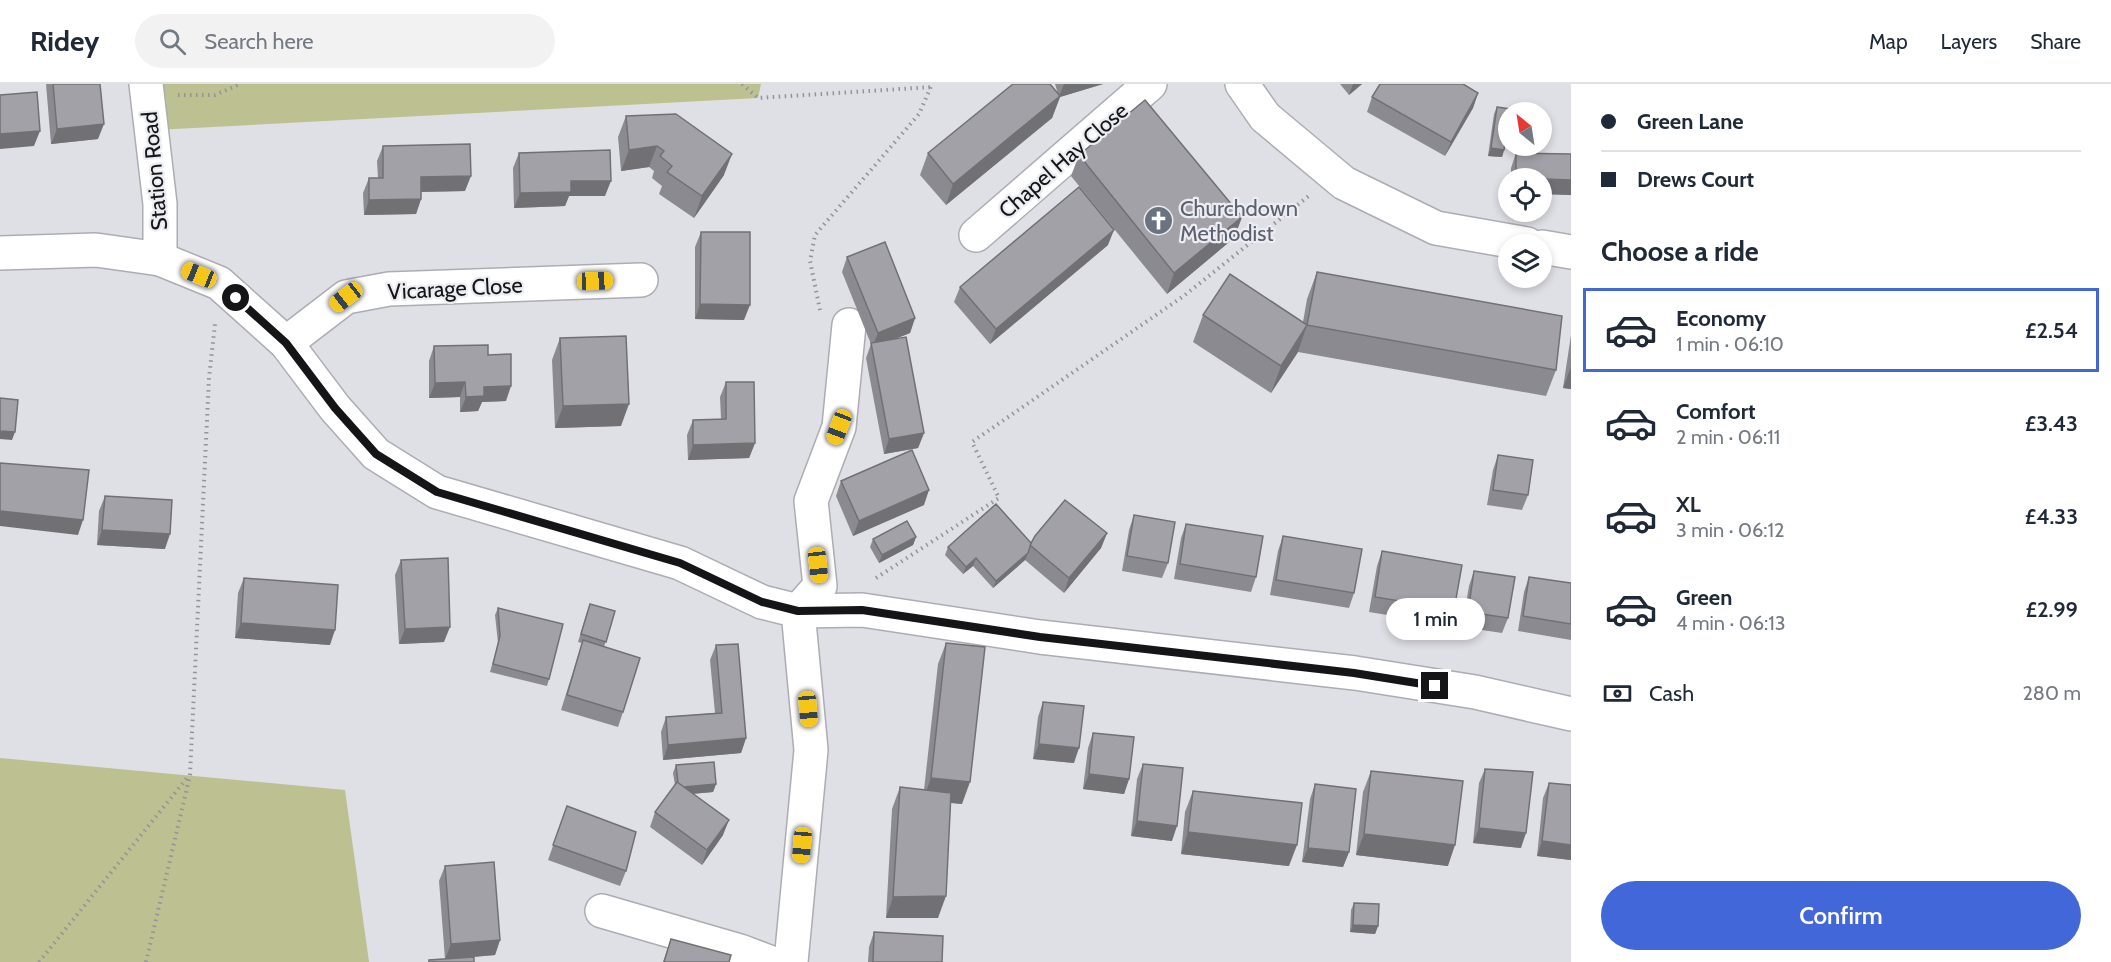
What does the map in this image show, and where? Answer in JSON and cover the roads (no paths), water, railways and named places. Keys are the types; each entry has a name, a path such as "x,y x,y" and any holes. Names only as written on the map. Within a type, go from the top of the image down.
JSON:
{"street":[{"name":"Chapel Hay Close","path":"976,235 1150,84"},
{"path":"1242,84 1265,117 1344,183 1436,228 1498,239"},
{"name":"Station Road","path":"146,89 160,204 160,259"},
{"path":"1552,249 1571,252"},
{"path":"0,253 96,250 160,259 219,283 286,343 335,408 376,454 437,492 680,563 762,602 798,611 862,610 1040,637 1354,673 1475,692 1571,714"},
{"name":"Vicarage Close","path":"286,343 346,297 389,289 641,280"},
{"path":"791,962 811,750 798,611 820,586 811,501 839,427 849,325"},
{"path":"602,911 740,951 769,962"}],"place":[{"name":"Churchdown Methodist","path":"1159,221"}]}
